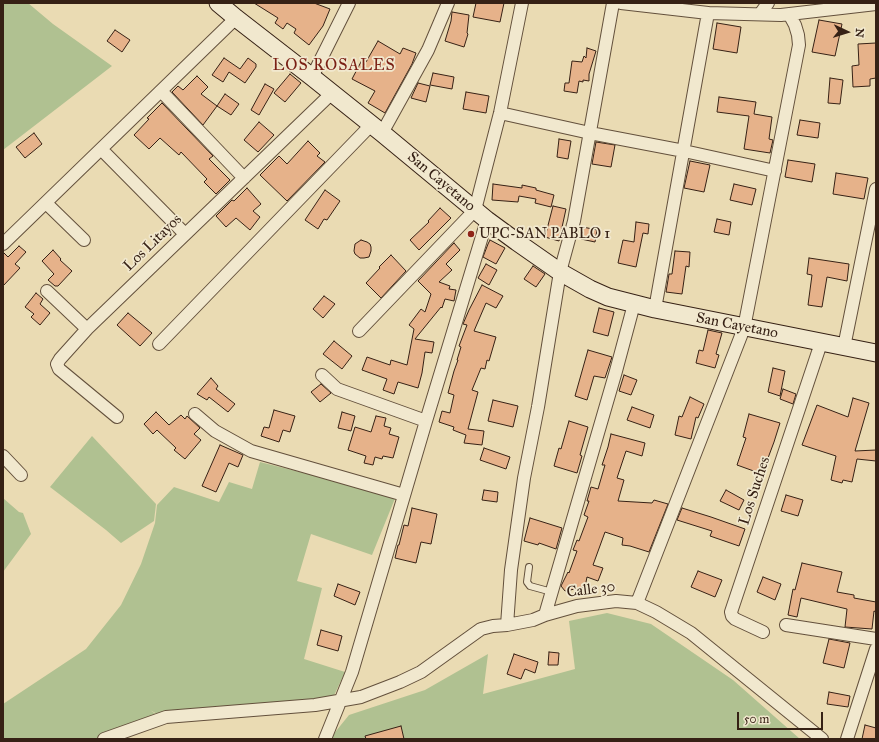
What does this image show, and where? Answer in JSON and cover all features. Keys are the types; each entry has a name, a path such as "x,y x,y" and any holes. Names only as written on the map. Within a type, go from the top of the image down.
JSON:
{"main road":[{"name":"San Cayetano","path":"218,3 332,93 481,215 560,272 590,289 608,297 655,309 744,328 876,353"}],"street":[{"path":"312,77 349,3"},
{"path":"159,344 376,129 428,50 448,3"},
{"path":"326,734 352,672 426,421 481,215 522,3"},
{"path":"507,625 510,570 524,478 538,407 560,272 574,221 613,3"},
{"path":"621,3 708,13 760,14 789,14 876,4"},
{"path":"760,14 768,3"},
{"path":"655,309 708,13"},
{"path":"637,603 744,328 800,45 795,26 789,14"},
{"path":"3,244 236,18"},
{"path":"162,91 244,178"},
{"name":"Los Litayos","path":"117,416 59,369 57,364 87,329 332,93"},
{"path":"500,114 775,171"},
{"path":"101,149 185,234"},
{"path":"844,347 876,189"},
{"path":"46,203 84,240"},
{"path":"359,331 481,215"},
{"path":"47,291 87,329"},
{"path":"545,614 634,304"},
{"name":"Los Suches","path":"763,632 735,619 731,612 821,343"},
{"path":"322,375 337,389 426,421"},
{"path":"195,414 215,431 252,451 404,495"},
{"path":"3,456 21,475"},
{"name":"Calle 30","path":"104,739 166,717 315,705 340,702 361,697 421,672 481,630 493,626 533,620 545,614 577,606 616,601 637,603 656,612 691,633 822,739"},
{"path":"786,625 876,639"},
{"path":"847,739 876,649"}],"lane":[{"path":"529,567 527,582 530,586 552,592"}],"green space":[{"path":"3,3 28,3 53,24 112,66 3,150"},
{"path":"92,436 156,504 154,521 121,543 50,487"},
{"path":"260,462 396,496 372,555 311,534 297,581 322,588 304,659 345,672 331,702 157,714 150,710 157,715 107,739 3,739 3,704 86,649 121,605 141,564 155,523 157,505 174,487 219,502 229,482 252,489"},
{"path":"3,498 19,512 23,513 31,534 3,572"},
{"path":"607,613 651,624 733,680 800,739 331,739 349,715 425,690 488,654 483,694 575,669 569,621"}],"building":[{"path":"254,3 314,3 330,9 323,26 309,45 294,33 296,29 287,23 283,29 275,23 278,18"},
{"path":"476,3 504,3 500,22 473,17"},
{"path":"452,12 469,15 468,34 464,47 445,41"},
{"path":"819,20 842,24 835,56 812,52"},
{"path":"717,23 741,27 737,53 713,49"},
{"path":"115,30 130,40 122,52 107,41"},
{"path":"378,41 400,54 403,48 416,53 412,64 385,113 368,103 375,91 352,79 362,60 366,62"},
{"path":"876,43 876,78 870,79 870,86 853,87 852,66 859,65 858,44"},
{"path":"587,48 596,51 589,74 589,81 579,81 577,93 564,91 565,83 569,83 572,61 582,62 584,56 586,58"},
{"path":"224,58 240,69 248,58 256,64 256,67 245,83 229,72 223,82 212,75"},
{"path":"433,73 454,77 452,89 430,85"},
{"path":"290,74 301,83 285,102 274,93"},
{"path":"197,76 208,87 201,94 217,106 203,125 172,92 178,86 183,90"},
{"path":"830,78 843,80 840,104 828,103"},
{"path":"418,83 430,86 426,102 411,98"},
{"path":"265,84 274,89 259,115 251,110"},
{"path":"466,92 489,96 486,113 463,109"},
{"path":"225,94 239,104 231,115 217,106"},
{"path":"719,97 756,102 754,114 772,117 769,139 773,140 770,153 744,149 749,116 717,112"},
{"path":"162,103 213,156 209,159 230,180 216,194 204,182 207,179 181,152 179,155 160,138 149,149 134,135 149,119 147,118"},
{"path":"800,120 820,123 818,138 797,135"},
{"path":"259,122 274,135 258,152 244,140"},
{"path":"34,133 42,144 25,158 16,147"},
{"path":"559,139 571,141 568,159 557,157"},
{"path":"308,141 320,153 317,156 325,162 287,201 260,175 279,156 287,164"},
{"path":"596,142 615,145 611,167 592,164"},
{"path":"788,160 815,164 812,182 785,177"},
{"path":"690,161 710,165 704,192 684,188"},
{"path":"836,173 868,178 864,199 833,194"},
{"path":"493,184 522,188 522,185 536,188 536,190 554,195 551,207 535,203 536,199 519,196 518,202 492,200"},
{"path":"734,184 756,189 752,205 730,200"},
{"path":"247,188 261,204 253,211 260,217 250,230 236,218 226,227 216,216"},
{"path":"325,190 340,201 327,220 324,219 318,229 305,220"},
{"path":"553,206 566,209 559,241 545,237"},
{"path":"440,208 451,218 419,250 410,240 429,222 428,221"},
{"path":"717,219 731,222 729,235 714,232"},
{"path":"636,222 649,224 648,234 643,233 636,267 618,263 623,240 634,242"},
{"path":"583,227 597,230 595,242 581,239"},
{"path":"361,240 370,244 371,251 369,257 360,258 355,254 355,244"},
{"path":"490,240 505,248 496,264 483,257"},
{"path":"454,243 460,250 446,264 452,270 439,282 450,286 449,289 456,290 454,301 445,299 442,308 441,307 415,339 434,342 432,353 425,352 418,388 398,382 394,394 383,390 387,379 362,370 367,357 390,365 391,360 407,365 414,329 409,325 421,309 425,312 431,294 418,281"},
{"path":"19,246 26,252 15,264 20,268 3,286 3,252 8,257"},
{"path":"53,250 61,259 60,260 72,271 58,286 55,286 48,280 54,274 42,261"},
{"path":"675,251 690,252 689,267 686,266 682,294 666,292 669,274 672,274"},
{"path":"391,255 406,271 381,298 366,283"},
{"path":"809,258 849,264 847,281 827,277 822,307 808,305 812,275 807,274"},
{"path":"486,264 497,270 489,285 478,278"},
{"path":"533,266 545,274 536,287 524,279"},
{"path":"482,285 503,296 496,308 486,303 474,331 496,337 489,361 487,360 485,369 481,368 472,390 478,392 468,429 484,431 482,445 464,443 466,435 453,430 454,427 439,422 442,411 450,413 454,395 448,393 458,360 461,347 459,346 467,325 463,324"},
{"path":"36,293 43,299 40,304 50,313 40,325 31,317 34,314 25,307"},
{"path":"324,296 335,304 323,318 313,309"},
{"path":"599,308 614,312 608,336 593,332"},
{"path":"128,313 152,333 140,346 117,325"},
{"path":"708,330 722,333 716,354 719,355 715,368 696,363 699,350 703,351"},
{"path":"334,341 352,356 342,369 323,354"},
{"path":"588,350 612,357 605,378 594,376 587,400 575,396"},
{"path":"773,368 785,371 780,396 768,392"},
{"path":"624,375 637,380 631,395 619,391"},
{"path":"211,378 218,386 216,389 235,404 228,412 209,397 207,400 197,394"},
{"path":"321,384 331,393 320,402 311,392"},
{"path":"783,389 796,394 793,404 780,399"},
{"path":"690,397 704,404 698,418 696,417 691,439 675,435 679,416 682,417"},
{"path":"853,398 869,403 855,451 876,450 876,461 857,459 852,482 843,480 842,483 831,480 836,456 802,445 817,405 848,417"},
{"path":"493,400 518,406 513,427 488,421"},
{"path":"632,407 654,415 650,428 627,420"},
{"path":"274,410 295,416 290,432 283,430 279,442 261,436 264,427 269,428"},
{"path":"156,412 169,425 181,415 185,419 187,416 200,428 194,434 201,440 185,459 174,450 176,448 157,430 153,434 144,424"},
{"path":"342,412 355,416 351,431 338,428"},
{"path":"749,414 780,423 762,474 737,465 746,438 743,437"},
{"path":"376,416 386,418 384,426 391,428 389,434 399,437 393,458 383,456 382,459 375,457 373,465 364,463 366,456 348,450 355,427 371,432"},
{"path":"569,421 588,427 580,455 582,456 577,473 554,466 559,448 561,449"},
{"path":"611,434 645,443 642,456 626,451 617,478 624,480 618,501 652,503 654,500 668,504 649,552 622,545 623,538 605,532 593,565 603,568 598,581 587,577 585,587 565,591 561,586 568,572 569,573 577,551 573,550 577,540 579,541 588,517 584,515 589,501 587,501 591,487 598,489 605,465 602,465"},
{"path":"220,445 243,455 238,467 229,463 216,492 202,486"},
{"path":"484,448 510,457 506,469 480,460"},
{"path":"484,490 498,492 497,502 482,500"},
{"path":"726,490 744,500 739,510 720,501"},
{"path":"786,495 803,500 798,516 781,511"},
{"path":"412,508 437,514 431,544 421,542 416,563 395,558 404,525 408,526"},
{"path":"682,508 745,529 739,546 710,536 712,531 677,520"},
{"path":"530,518 562,528 556,549 539,543 538,545 524,541"},
{"path":"802,563 842,572 837,592 854,595 854,598 876,602 876,612 874,611 872,629 845,627 847,609 801,598 797,617 788,615 793,589 795,590"},
{"path":"698,571 722,580 715,597 691,587"},
{"path":"763,577 781,584 775,600 757,592"},
{"path":"338,584 360,592 355,605 334,596"},
{"path":"321,630 342,636 338,651 317,645"},
{"path":"829,639 850,643 844,668 823,663"},
{"path":"549,652 559,653 558,665 548,665"},
{"path":"514,654 538,662 535,673 525,669 521,679 507,674"},
{"path":"829,692 850,696 848,707 827,704"},
{"path":"865,725 876,728 876,739 862,739"},
{"path":"401,726 404,739 366,739 365,736"}],"place":[{"name":"UPC-SAN PABLO 1","path":"471,234"}],"district":[{"name":"LOS ROSALES","path":"334,66"}]}
